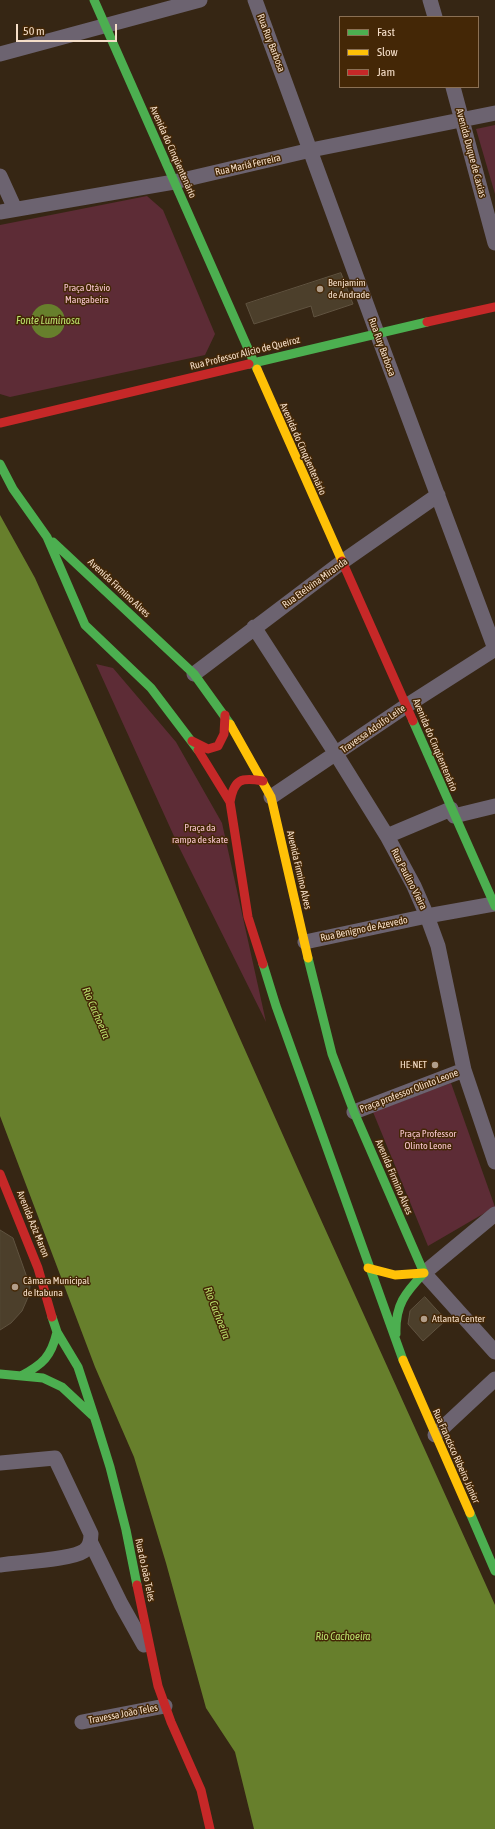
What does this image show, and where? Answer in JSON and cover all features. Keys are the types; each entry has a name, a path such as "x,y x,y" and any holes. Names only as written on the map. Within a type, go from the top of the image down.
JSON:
{"main road":[{"name":"Avenida do Cinqüentenário","path":"94,0 253,362 453,812 493,898"},
{"name":"Rua Professor Alício de Queiroz","path":"0,423 377,333 495,308"},
{"path":"14,411 28,416"},
{"name":"Avenida Firmino Alves","path":"0,464 14,489 47,537 85,625 151,688 192,741 230,802 248,917 276,1006 368,1268"},
{"name":"Avenida Firmino Alves","path":"47,537 194,674 225,715 263,781 271,798 312,976 332,1054 354,1112 424,1273"},
{"path":"192,741 208,749 218,746 224,734 225,715"},
{"path":"230,802 231,789 240,781 249,778 263,781"},
{"name":"Avenida Aziz Maron","path":"0,1174 38,1268 57,1332 78,1367 94,1417"},
{"path":"368,1268 385,1274 400,1276 424,1273"},
{"name":"Rua Francisco Ribeiro Júnior","path":"368,1268 398,1349 495,1571"},
{"name":"Rua Francisco Ribeiro Júnior","path":"398,1349 395,1320 399,1303 410,1287 424,1273"},
{"path":"21,1376 40,1365 53,1350 57,1332"},
{"name":"Rua do João Teles","path":"0,1374 43,1378 62,1387 94,1417 110,1467 126,1530 150,1656 165,1706 201,1790 210,1829"}],"street":[{"path":"0,54 200,0"},
{"name":"Rua Ruy Barbosa","path":"255,0 495,649"},
{"path":"430,0 435,16"},
{"name":"Avenida Duque de Caxias","path":"453,88 495,242"},
{"name":"Rua Mariá Ferreira","path":"7,211 174,182 311,150 495,113"},
{"path":"0,176 7,211"},
{"name":"Rua Etelvina Miranda","path":"194,674 254,627 342,562 438,495"},
{"name":"Rua Paulino Vieira","path":"254,627 387,836 414,886 428,916 438,946 464,1070 495,1162"},
{"name":"Travessa Adolfo Leite","path":"271,798 406,706 495,649"},
{"path":"387,836 453,812 495,806"},
{"name":"Rua Benigno de Azevedo","path":"305,942 428,916 493,898"},
{"name":"Praça professor Olinto Leone","path":"354,1112 464,1070"},
{"path":"495,1214 424,1273 495,1352"},
{"path":"435,1435 495,1379"},
{"path":"0,1463 55,1458 91,1534 90,1543 84,1551 67,1556 0,1565"},
{"path":"90,1543 121,1604 150,1656"},
{"name":"Travessa João Teles","path":"82,1722 165,1706"}],"green space":[{"path":"495,125 495,194 476,129"},
{"name":"Praça Otávio Mangabeira","path":"147,196 163,210 215,334 205,355 10,397 0,394 0,225"},
{"name":"Praça da rampa de skate","path":"96,664 113,668 176,742 222,823 266,1022 178,845"},
{"name":"Praça Professor Olinto Leone","path":"451,1083 495,1207 428,1246 373,1112"}],"water":[{"name":"Fonte Luminosa","path":"45,304 51,304 55,305 62,311 65,321 64,328 58,335 51,338 45,338 41,337 34,331 31,324 31,318 32,314 38,307"},
{"name":"Rio Cachoeira","path":"0,515 35,578 298,1169 495,1605 495,1829 254,1829 235,1752 206,1708 166,1563 134,1457 95,1367 0,1116"}],"building":[{"name":"Benjamim de Andrade","path":"341,273 353,304 314,317 311,306 254,324 246,304"},
{"name":"Câmara Municipal de Itabuna","path":"0,1230 13,1238 30,1286 29,1295 22,1311 11,1323 0,1330"},
{"name":"Atlanta Center","path":"425,1297 446,1320 423,1341 408,1324 410,1311"}],"traffic: fast":[{"path":"94,0 257,369"},
{"path":"249,364 427,322"},
{"path":"0,464 13,489 47,537 85,625 151,688 198,750"},
{"path":"53,542 194,674 230,724"},
{"path":"413,721 495,906"},
{"path":"308,958 332,1054 354,1112 424,1273"},
{"path":"263,964 276,1006 403,1360"},
{"path":"396,1334 397,1315 402,1300 411,1287 424,1273"},
{"path":"52,1317 57,1332 78,1367 96,1422 110,1467 126,1530 137,1585"},
{"path":"21,1376 35,1368 45,1359 52,1348 57,1332"},
{"path":"0,1374 43,1378 62,1387 92,1415"},
{"path":"470,1513 495,1571"}],"traffic: slow":[{"path":"257,369 342,561"},
{"path":"230,724 271,797 308,958"},
{"path":"368,1268 395,1275 424,1273"},
{"path":"403,1360 470,1513"}],"traffic: jam":[{"path":"427,322 495,307"},
{"path":"0,423 249,364"},
{"path":"342,561 413,721"},
{"path":"192,741 208,749 218,746 224,734 225,715"},
{"path":"198,750 230,802 248,917 263,964"},
{"path":"230,802 234,788 240,781 249,779 263,781"},
{"path":"0,1174 38,1268 52,1317"},
{"path":"137,1585 158,1686 171,1722 201,1790 210,1829"}],"place":[{"name":"Benjamim de Andrade","path":"320,289"},
{"name":"HE-NET","path":"435,1065"},
{"name":"Câmara Municipal de Itabuna","path":"15,1287"},
{"name":"Atlanta Center","path":"424,1319"}]}
